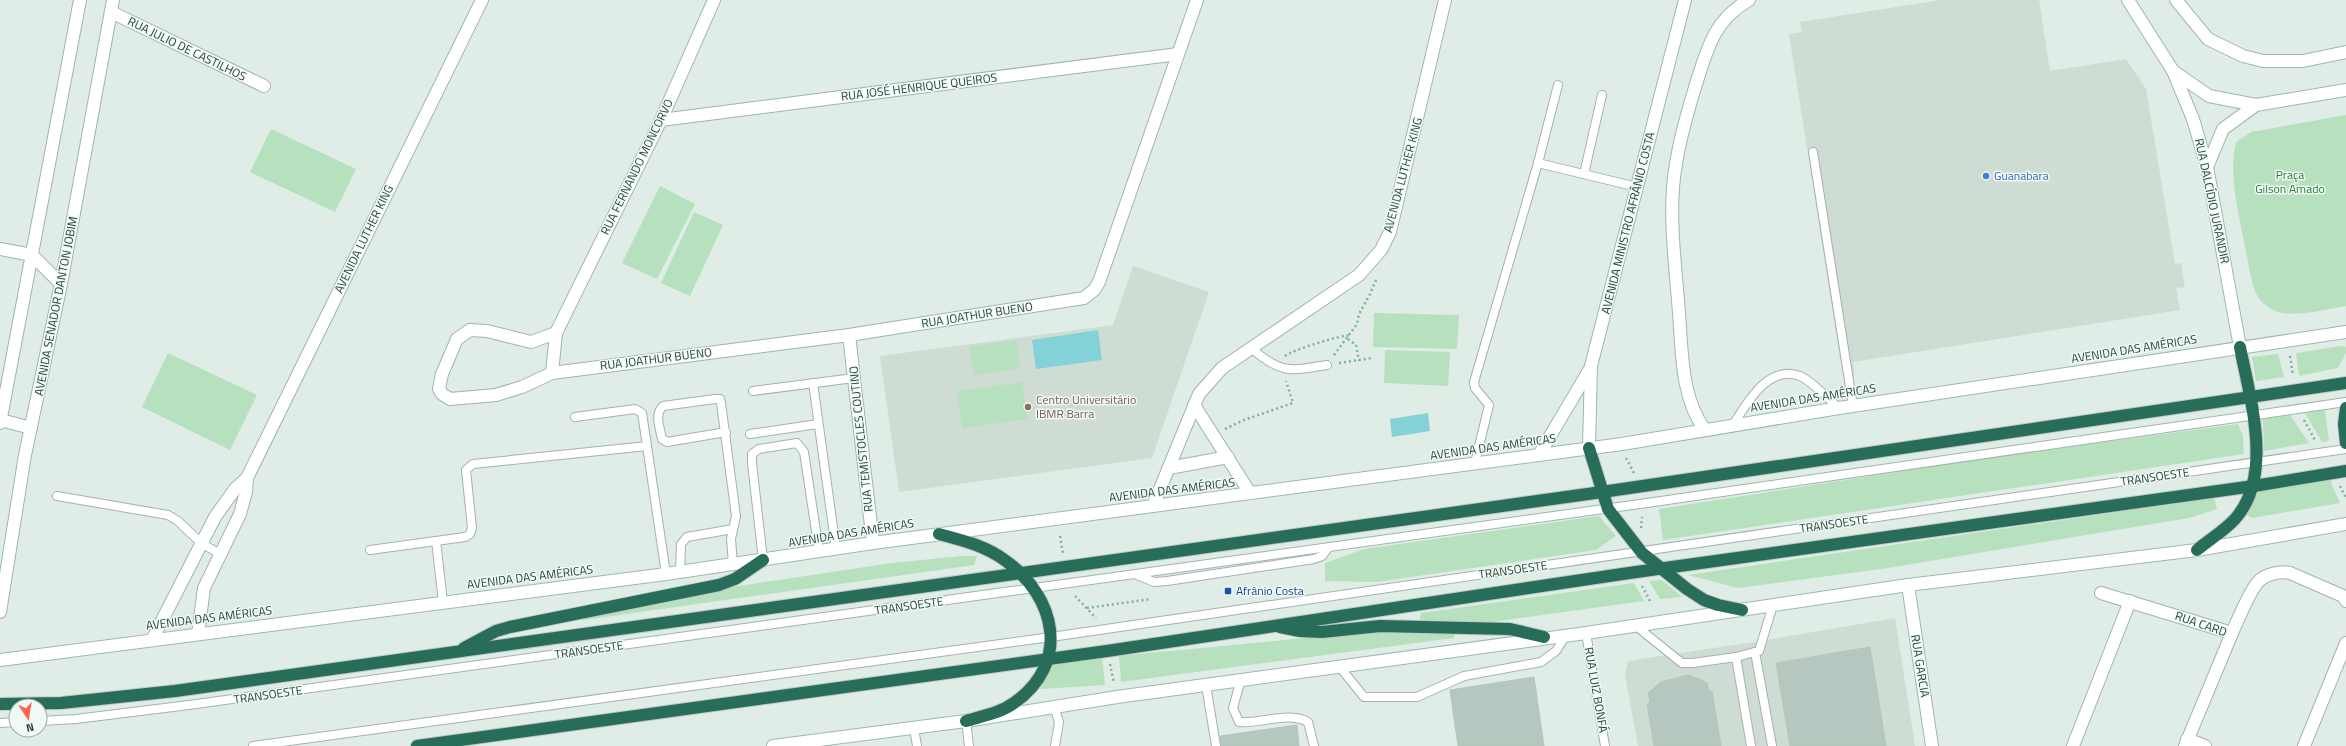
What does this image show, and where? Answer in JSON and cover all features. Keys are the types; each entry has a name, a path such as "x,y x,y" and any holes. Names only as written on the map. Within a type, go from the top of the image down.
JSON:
{"highway":[{"path":"2197,550 2235,518 2246,503 2254,486 2257,461 2253,416 2240,347"},
{"path":"0,704 61,703 175,691 1602,492 2346,383"},
{"path":"2346,408 2344,424 2346,443"},
{"path":"1589,448 1608,509 1642,553 1704,600 1718,605 1742,610"},
{"path":"417,746 1048,659 1662,569 2254,486 2346,471"},
{"path":"938,534 974,543 1005,560 1022,573 1034,588 1045,606 1050,621 1051,637 1048,659 1035,685 1014,704 1000,711 966,721"},
{"path":"460,651 477,640 510,627 719,585 736,579 763,560"},
{"path":"1273,625 1300,631 1322,632 1380,626 1510,629 1544,637"}],"street":[{"path":"31,428 0,421 80,0"},
{"name":"AVENIDA SENADOR DANTON JOBIM","path":"0,610 31,428 61,284 114,0"},
{"name":"AVENIDA LUTHER KING","path":"152,640 201,543 223,505 235,489 247,478 482,0"},
{"name":"RUA FERNANDO MONCORVO","path":"552,372 556,333 661,120 714,0"},
{"name":"RUA JOATHUR BUENO","path":"552,372 849,335 1073,300 1089,295 1099,282 1197,0"},
{"name":"AVENIDA LUTHER KING","path":"1153,506 1194,405 1199,394 1208,382 1222,368 1359,275 1381,250 1390,232 1445,0"},
{"name":"AVENIDA MINISTRO AFRÂNIO COSTA","path":"1589,448 1591,366 1685,0"},
{"path":"1705,430 1694,413 1683,365 1672,226 1673,186 1683,130 1710,41 1720,24 1733,10 1749,0"},
{"name":"RUA DALCÍDIO JURANDIR","path":"2128,0 2173,71 2193,119 2207,167 2240,347"},
{"path":"2176,0 2208,39 2243,56 2263,61 2303,61 2346,52"},
{"name":"RUA JULIO DE CASTILHOS","path":"111,12 264,86"},
{"name":"RUA JOSÉ HENRIQUE QUEIROS","path":"661,120 1178,54"},
{"path":"2173,71 2209,96 2256,105 2346,90"},
{"path":"2207,167 2223,128 2256,105"},
{"path":"0,249 32,255 61,284"},
{"path":"552,372 522,387 496,395 450,399 442,394 439,389 442,374 462,334 478,329 531,342 556,333"},
{"name":"AVENIDA DAS AMÉRICAS","path":"0,660 666,574 938,534 1539,455 1839,408 2346,332"},
{"name":"RUA TEMISTOCLES COUTINO","path":"849,335 873,543"},
{"path":"1539,455 1591,366"},
{"path":"1194,405 1250,494"},
{"path":"1169,468 1228,457"},
{"name":"AVENIDA LUTHER KING","path":"198,634 204,588 240,514 246,492 247,478"},
{"path":"773,746 966,721 1054,706 1241,679 1544,637 1636,626 1908,585 2197,550 2346,524"},
{"path":"2232,633 2258,582 2274,573 2290,573 2343,596 2346,601"},
{"name":"RUA GARCIA","path":"1908,585 1932,746"},
{"name":"RUA CARD","path":"2101,593 2232,633 2186,743"},
{"path":"2073,746 2130,601"},
{"path":"2304,746 2346,643"},
{"path":"2186,743 2205,746"}],"lane":[{"path":"1475,463 1489,405 1475,388 1474,382 1538,164 1558,85"},
{"path":"1584,174 1602,95"},
{"path":"1813,152 1853,406"},
{"path":"1538,164 1637,187"},
{"path":"1252,349 1268,362 1285,370 1327,365"},
{"path":"1733,425 1749,400 1762,385 1774,377 1788,374 1801,376 1839,408"},
{"path":"753,391 854,378"},
{"path":"813,383 836,549"},
{"path":"726,432 667,442 662,439 658,417 659,410 663,406 720,399 726,432 736,516 731,539 733,564"},
{"name":"TRANSOESTE","path":"48,721 76,719 189,706 1034,588 1137,575 1154,582 1167,581 1314,559 1322,556 1328,548 2346,402"},
{"path":"575,417 635,409 642,414 666,574"},
{"path":"750,434 818,424"},
{"path":"763,560 752,463 752,454 759,449 797,443 800,445 804,452 819,551"},
{"path":"370,550 465,537 470,534 472,528 466,470 473,464 647,446"},
{"name":"TRANSOESTE","path":"253,746 1051,637 1154,622 1170,614 1194,610 1309,594 1322,597 1642,553 2346,449"},
{"path":"57,496 168,515 178,521 201,543 220,554"},
{"path":"680,572 681,544 688,537 733,529"},
{"path":"436,541 443,602"},
{"path":"1636,626 1682,663 1693,663 1736,657 1755,652 1761,648 1773,605"},
{"name":"RUA LUIZ BONFÁ","path":"1586,633 1605,746"},
{"path":"1339,666 1364,697 1417,696 1464,676 1541,662 1556,651 1566,635"},
{"path":"1755,652 1772,746"},
{"path":"1736,657 1751,746"},
{"path":"1241,679 1233,708 1239,722 1250,723 1300,718 1308,722 1314,746"},
{"path":"1206,684 1216,746"},
{"path":"1054,706 1060,722 1055,746"},
{"path":"966,721 969,746"},
{"path":"914,728 917,746"}],"path":[{"path":"1327,365 1348,339 1357,324 1359,314 1370,294 1376,277 1371,263"},
{"path":"1348,339 1356,345 1359,361"},
{"path":"2290,356 2293,375"},
{"path":"1327,365 1373,358"},
{"path":"1214,435 1244,420 1293,403"},
{"path":"2301,416 2318,444"},
{"path":"1625,456 1634,473"},
{"path":"2336,480 2346,498"},
{"path":"1641,528 1642,512"},
{"path":"1060,536 1063,553"},
{"path":"1641,584 1650,601"},
{"path":"1070,591 1101,622"},
{"path":"1087,608 1151,599"},
{"path":"1109,659 1114,683"}],"shaded area":[{"name":"Guanabara","path":"1941,0 2039,0 2050,71 2126,59 2146,89 2175,264 2181,263 2185,287 2176,288 2180,310 1853,362 1855,375 1843,377 1789,34 1802,32 1800,22"},
{"name":"Centro Universitário IBMR Barra","path":"1133,266 1209,292 1152,458 899,492 880,356 1113,325"},
{"path":"1895,618 1915,746 1638,746 1625,675 1628,661 1767,640"}],"green space":[{"name":"Praça Gilson Amado","path":"2346,115 2346,306 2297,314 2278,312 2271,309 2259,299 2251,279 2235,194 2233,168 2236,142 2251,132"},
{"path":"271,129 356,169 335,212 250,172"},
{"path":"660,186 695,204 657,279 622,263"},
{"path":"694,212 723,225 690,296 661,283"},
{"path":"1374,313 1459,315 1457,349 1373,347"},
{"path":"1016,340 1020,368 974,375 969,347"},
{"path":"2341,346 2346,347 2346,353 2338,368 2299,376 2296,353"},
{"path":"1385,350 1450,352 1448,386 1384,383"},
{"path":"168,353 257,395 230,450 142,407"},
{"path":"2278,354 2284,377 2256,381 2252,357"},
{"path":"1022,382 1027,419 962,428 957,392"},
{"path":"2325,410 2329,441 2322,442 2305,413"},
{"path":"2290,415 2309,443 2264,451 2263,419"},
{"path":"2238,424 2243,436 2244,454 1663,540 1659,509 1993,457"},
{"path":"2329,478 2340,503 2252,518 2245,514 2260,490"},
{"path":"2214,498 2217,509 2189,518 1888,568 1738,588 1688,575"},
{"path":"1599,516 1616,536 1596,550 1377,582 1325,581 1325,563 1364,549"},
{"path":"962,556 977,556 974,565 584,620 586,616 719,589 892,563"},
{"path":"1662,580 1682,597 1660,599 1649,581"},
{"path":"1634,583 1644,601 1491,622 1420,620 1421,613"},
{"path":"1388,630 1455,632 1454,638 1121,682 1119,656"},
{"path":"1102,657 1105,685 1040,689 1051,664"}],"water":[{"path":"1098,330 1102,360 1036,369 1032,340"},
{"path":"1428,413 1430,431 1392,437 1390,419"}],"building":[{"path":"1870,647 1886,746 1790,746 1776,663"},
{"path":"1688,675 1707,683 1709,691 1712,691 1721,746 1654,746 1647,704 1650,703 1648,693 1661,682"},
{"path":"1534,677 1544,746 1458,746 1450,690"},
{"path":"1297,725 1299,746 1221,746 1220,736"}],"place":[{"name":"Guanabara","path":"1986,176"},
{"name":"Centro Universitário IBMR Barra","path":"1028,407"},
{"name":"Afrânio Costa","path":"1228,591"}]}
